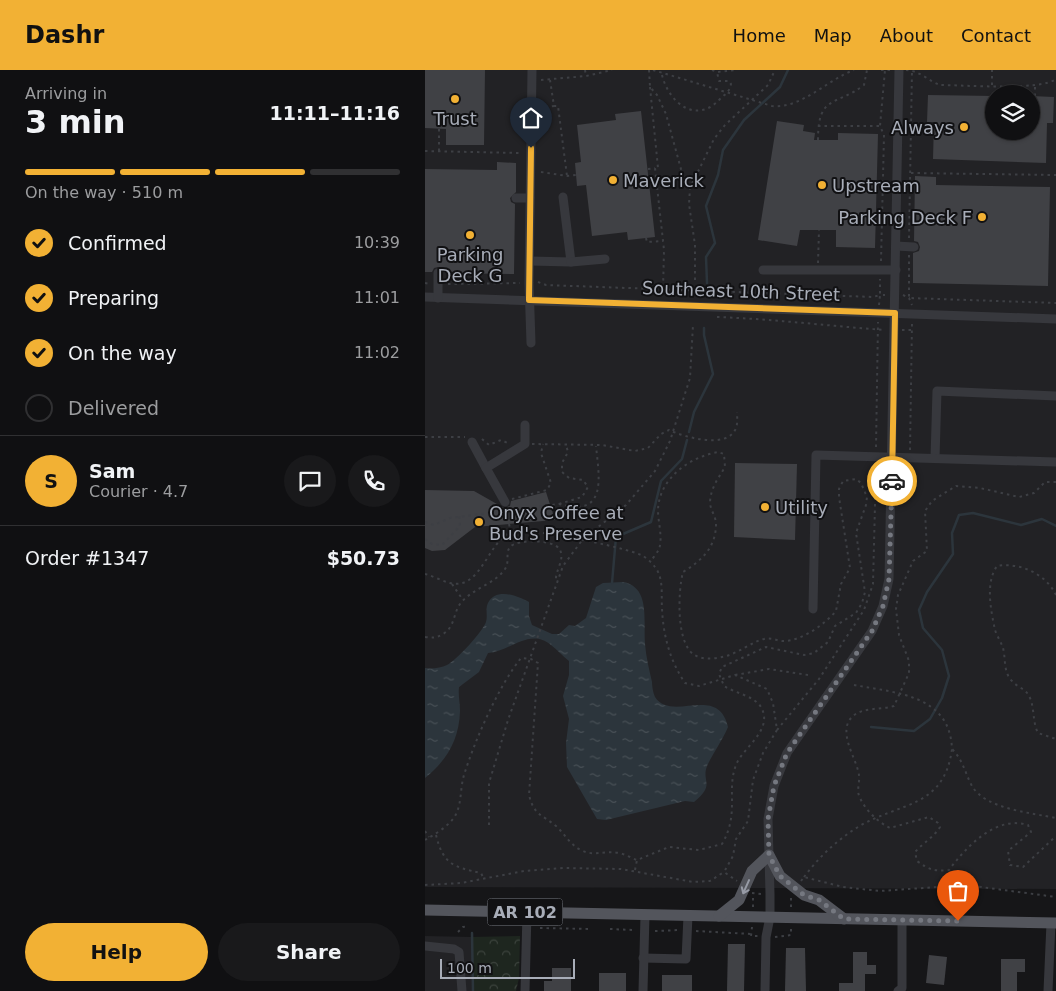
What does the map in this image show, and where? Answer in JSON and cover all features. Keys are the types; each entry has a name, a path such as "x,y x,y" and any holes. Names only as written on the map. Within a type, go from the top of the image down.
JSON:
{"main road":[{"path":"719,916 739,900 752,871 769,855 780,876 804,895 819,900 844,919"},
{"name":"AR 102","path":"425,910 1053,923"}],"street":[{"path":"765,991 766,937 770,917 770,802 779,769 787,753 872,631 883,606 889,579 893,457 899,70"},
{"path":"531,344 529,300 532,74"},
{"path":"563,197 571,262"},
{"path":"516,198 530,198"},
{"path":"896,246 911,246"},
{"path":"530,261 571,262 605,259"},
{"path":"763,270 896,270"},
{"path":"438,273 438,298"},
{"name":"Southeast 10th Street","path":"425,297 1056,319"},
{"path":"935,458 937,391 1056,396"},
{"path":"486,468 525,444 525,425"},
{"path":"472,442 505,501"},
{"path":"813,609 816,455 1056,462"},
{"path":"525,991 527,912"},
{"path":"643,991 645,915"},
{"path":"643,958 686,959 688,916"},
{"path":"899,991 902,988 903,920"},
{"path":"1048,991 1053,923"},
{"path":"425,946 453,949 459,952 461,958 462,991"}],"path":[{"path":"585,70 586,76"},
{"path":"532,74 550,80 586,76 612,70"},
{"path":"647,169 658,168 649,70"},
{"path":"653,70 662,75 785,108 840,75 854,70"},
{"path":"711,70 717,72 736,70"},
{"path":"695,280 695,245 689,204 689,188 715,138 725,125 767,85 775,70"},
{"path":"818,140 818,126 822,110 830,102 864,85 867,70"},
{"path":"881,70 892,70"},
{"path":"879,304 884,135 880,126 885,70"},
{"path":"912,70 930,82 941,85 985,85"},
{"path":"912,70 909,298 912,304"},
{"path":"992,70 992,85"},
{"path":"662,75 669,93 678,104 685,108 703,110 712,108 729,93 731,84 729,81 719,82 717,72"},
{"path":"1035,85 1051,83 1056,79"},
{"path":"550,80 554,106"},
{"path":"650,87 664,110 685,184 689,188"},
{"path":"531,109 558,106 567,176"},
{"path":"818,126 880,126"},
{"path":"439,129 439,151"},
{"path":"425,151 519,152"},
{"path":"655,168 663,241 663,290"},
{"path":"541,172 567,176 576,175"},
{"path":"911,173 1056,175"},
{"path":"818,270 819,230"},
{"path":"646,238 647,242 663,241"},
{"path":"536,282 546,285 817,296 887,295"},
{"path":"425,283 522,283"},
{"path":"903,295 909,298 1056,303"},
{"path":"714,317 771,319 822,326 886,330"},
{"path":"910,450 912,322"},
{"path":"425,885 461,883 524,871 564,868 635,871 693,882 710,881 724,872 733,856 736,839 748,821 753,780 763,753 777,730 819,679 864,610 873,584 878,324"},
{"path":"489,825 489,783 508,720 563,566 583,539 626,505 655,471 673,432 690,378 693,325"},
{"path":"906,330 911,330"},
{"path":"531,444 596,445 628,450 643,450 651,446 664,431 714,442 736,429 737,412"},
{"path":"505,501 547,490 550,487 551,483 541,453 543,444"},
{"path":"425,522 434,525 450,518 559,504 581,497 588,486 583,480 569,478 562,472 562,463 568,452 566,445"},
{"path":"559,504 587,505 595,500 600,486 596,445"},
{"path":"425,840 435,835 455,816 470,757 513,668 521,658 531,658 537,663 538,677 529,795 532,807 581,851 595,855 620,853 637,860 669,847 699,850 721,844 731,824 734,770 737,761 760,731 763,714 760,706 754,700 730,690 721,679 721,667 766,647 804,655 814,653 828,642 835,626 856,613 862,603 865,592 856,533 867,505 867,497 861,483 857,479 843,481 839,489 841,522 848,547 850,568 841,584 836,611 830,618 804,635 783,641 765,638 735,654 713,658 698,656 687,648 681,622 679,590 683,572 702,560 713,543 716,525 710,503 713,486 725,466 724,454 718,452 689,463 671,477 666,484 658,508 659,549 650,562"},
{"path":"1056,482 1045,482 1034,493 1019,497 980,488 956,486 932,501 925,511 927,551 913,561 899,595 896,609 899,635 909,661 909,673 894,706 858,713 852,717 847,726 851,753 859,777 859,797 876,818 890,828 929,817 935,819 940,827 936,834 923,843 915,852 917,862 928,869 937,872 949,870 960,855 989,831 1009,823 1028,825 1031,832 1008,850 1010,865 1023,867 1056,836"},
{"path":"425,539 432,544 442,545 460,526 459,513"},
{"path":"509,524 511,532"},
{"path":"452,584 474,576 496,544 511,532 527,530 564,538 583,539 641,555 656,569 662,583 662,610 673,666 685,683 699,686 735,675 769,669 808,675"},
{"path":"425,637 432,638 445,633 453,624 463,601 503,571 508,562 507,552 511,546 517,543 551,543 557,546 561,557 556,576 557,583"},
{"path":"1056,595 1045,578 1031,571 1009,564 997,566 992,573 990,592 996,631 1003,648 1005,669 1012,682 1029,694 1034,724 1038,733 1056,739"},
{"path":"425,574 452,584 463,601"},
{"path":"735,675 767,689 773,703 777,730"},
{"path":"800,882 833,845 876,818 909,807 935,791 944,778 950,764 952,749 951,732 942,714 925,703 901,694 854,684"},
{"path":"952,749 959,756 972,787 985,800 1056,818"},
{"path":"425,831 429,837"},
{"path":"435,835 439,852 451,864 481,873 483,878"},
{"path":"635,871 637,860"},
{"path":"724,872 738,882"},
{"path":"804,877 843,887 880,891 966,885 1056,897"},
{"path":"753,901 753,894 758,894"},
{"path":"458,932 463,927 468,926"},
{"path":"540,928 592,929"},
{"path":"610,929 633,930"},
{"path":"655,931 680,930"},
{"path":"696,931 751,933 751,936 759,936"},
{"path":"774,937 791,935"}],"shaded area":[{"path":"425,70 1056,70 1056,889 425,887"},
{"path":"425,936 472,937 474,991 425,991"}],"green space":[{"path":"520,936 519,978 516,991 474,991 472,937"}],"water":[{"path":"623,582 632,585 642,598 645,616 646,654 655,697 663,704 672,706 705,705 715,707 723,714 728,727 707,766 707,783 701,796 694,802 685,801 606,820 597,819 567,767 566,743 569,719 563,696 569,675 569,661 551,645 543,640 535,639 527,639 496,652 488,653 479,672 459,687 460,711 454,740 440,764 425,778 425,668 445,666 463,652 484,626 487,620 487,605 492,598 496,595 507,594 529,602 529,616 532,625 552,634 559,634 569,625 575,626 586,618 596,587 603,583"}],"building":[{"name":"Trust","path":"425,70 485,70 484,145 446,145 446,129 425,128"},
{"name":"Always","path":"928,95 985,96 985,140 1040,140 1040,96 1054,97 1053,123 1047,123 1046,163 933,159 934,122 927,122"},
{"name":"Maverick","path":"641,111 655,237 628,240 627,232 592,236 586,185 577,186 575,163 581,162 577,125 616,120 615,114"},
{"name":"Upstream","path":"777,121 804,125 803,131 815,133 814,140 838,140 838,133 878,134 875,248 836,247 836,230 800,230 797,246 758,240"},
{"name":"Parking Deck G","path":"497,162 516,163 516,192 510,198 511,202 515,204 514,274 444,273 438,267 434,268 432,272 425,272 425,169 497,170"},
{"name":"Parking Deck F","path":"915,176 936,177 936,185 1050,187 1048,286 913,283 913,253 919,251 920,247 918,242 914,241"},
{"name":"Utility","path":"735,463 797,464 795,540 734,537"},
{"name":"Onyx Coffee at Bud's Preserve","path":"425,490 474,491 504,508 510,506 511,501 546,492 555,520 475,527 445,550 432,551 425,548"},
{"path":"728,944 745,944 744,991 727,991"},
{"path":"786,948 805,948 806,991 785,991"},
{"path":"853,952 867,952 867,965 876,965 876,974 865,974 865,991 839,991 839,983 853,983"},
{"path":"929,955 947,957 944,985 926,983"},
{"path":"1001,959 1025,959 1025,972 1017,972 1017,991 1001,991"},
{"path":"552,968 571,968 571,991 544,991 544,981 552,981"},
{"path":"599,973 626,973 626,991 599,991"},
{"path":"662,975 692,975 692,991 662,991"}],"waterway":[{"path":"707,283 706,257 715,243 706,206 718,175 723,150 744,120 780,87 788,70"},
{"path":"689,432 694,412 713,374 704,328"},
{"path":"612,583 616,537 651,522 661,481 682,459 687,440"},
{"path":"871,727 914,731 930,719 942,698 949,676 942,650 923,628 919,610 927,592 953,554 952,533 959,515 973,513 1021,525 1042,519 1056,526"},
{"path":"472,933 473,991"}],"way so far":[{"path":"892,481 889,579 883,606 872,631 787,753 779,769 770,802 768,819 769,855 780,876 804,895 819,900 844,919 958,921"}],"place":[{"name":"Trust","path":"455,99"},
{"name":"Always","path":"964,127"},
{"name":"Maverick","path":"613,180"},
{"name":"Upstream","path":"822,185"},
{"name":"Parking Deck F","path":"982,217"},
{"name":"Parking Deck G","path":"470,235"},
{"name":"Utility","path":"765,507"},
{"name":"Onyx Coffee at Bud's Preserve","path":"479,522"}],"route":[{"path":"531,148 529,300 895,313 892,481"}]}
